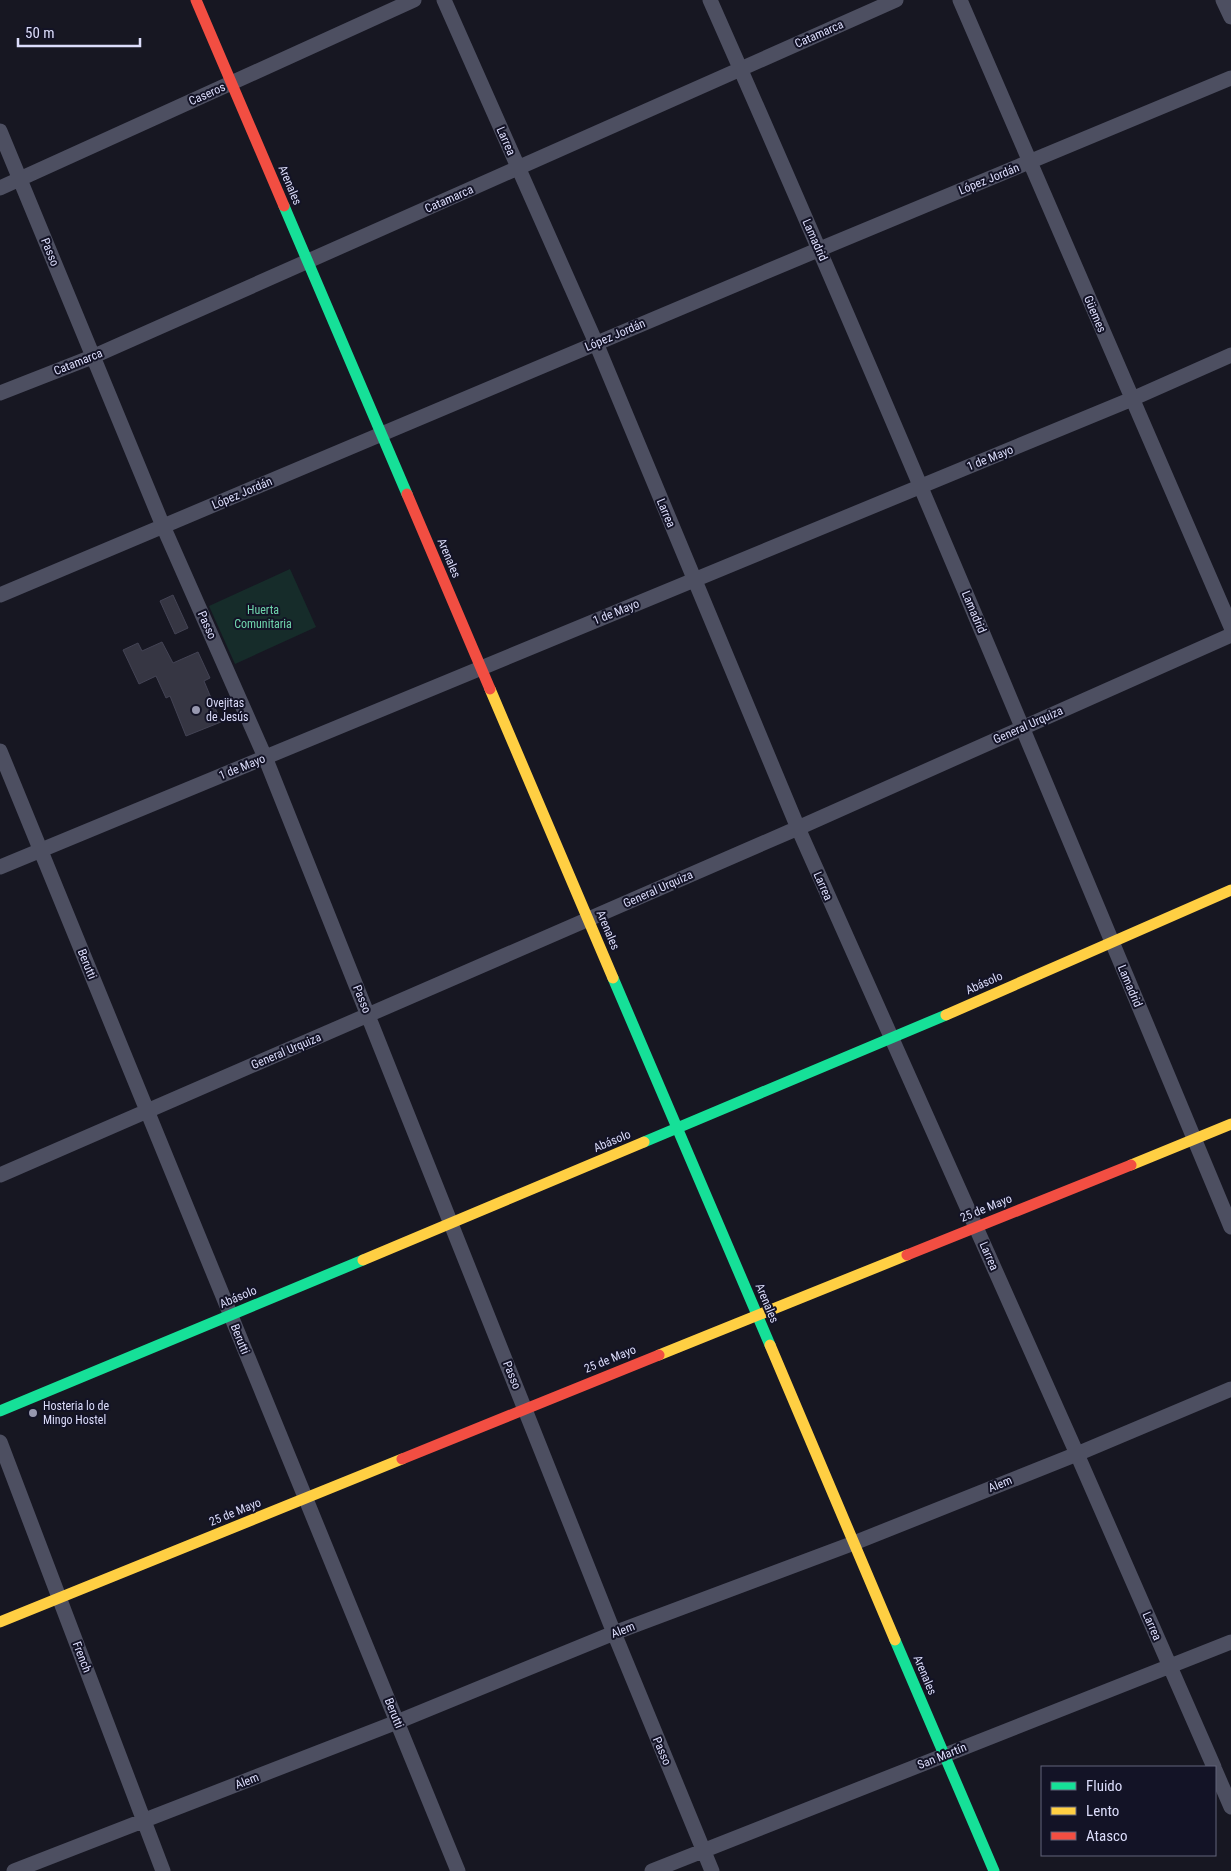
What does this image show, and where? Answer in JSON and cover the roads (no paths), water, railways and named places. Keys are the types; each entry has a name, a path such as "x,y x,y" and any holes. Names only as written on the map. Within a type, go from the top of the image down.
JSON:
{"street":[{"name":"Arenales","path":"196,0 994,1871"},
{"name":"Caseros","path":"0,188 414,0"},
{"name":"Larrea","path":"444,0 596,343 798,828 1077,1454 1213,1766"},
{"name":"Lamadrid","path":"710,0 820,249 1231,1227"},
{"name":"Catamarca","path":"0,393 92,357 896,0"},
{"name":"Güemes","path":"960,0 1231,627"},
{"path":"1224,0 1231,17"},
{"name":"López Jordán","path":"0,595 596,343 1231,78"},
{"name":"Passo","path":"0,132 163,526 266,757 614,1633 712,1871"},
{"name":"1 de Mayo","path":"0,867 1132,399 1231,355"},
{"name":"General Urquiza","path":"0,1175 798,828 1022,727 1231,636"},
{"name":"Berutti","path":"0,751 458,1871"},
{"name":"Abásolo","path":"0,1412 892,1039 1231,890"},
{"name":"25 de Mayo","path":"0,1622 1231,1124"},
{"name":"Alem","path":"14,1871 397,1722 614,1633 854,1542 1077,1454 1231,1389"},
{"name":"French","path":"0,1442 163,1871"},
{"name":"San Martín","path":"652,1871 1231,1642"},
{"name":"Larrea","path":"1216,1773 1231,1807"}],"place":[{"name":"Ovejitas de Jesús","path":"196,710"},
{"name":"Hosteria lo de Mingo Hostel","path":"33,1413"}],"park label":[{"name":"Huerta Comunitaria","path":"263,617"}]}
